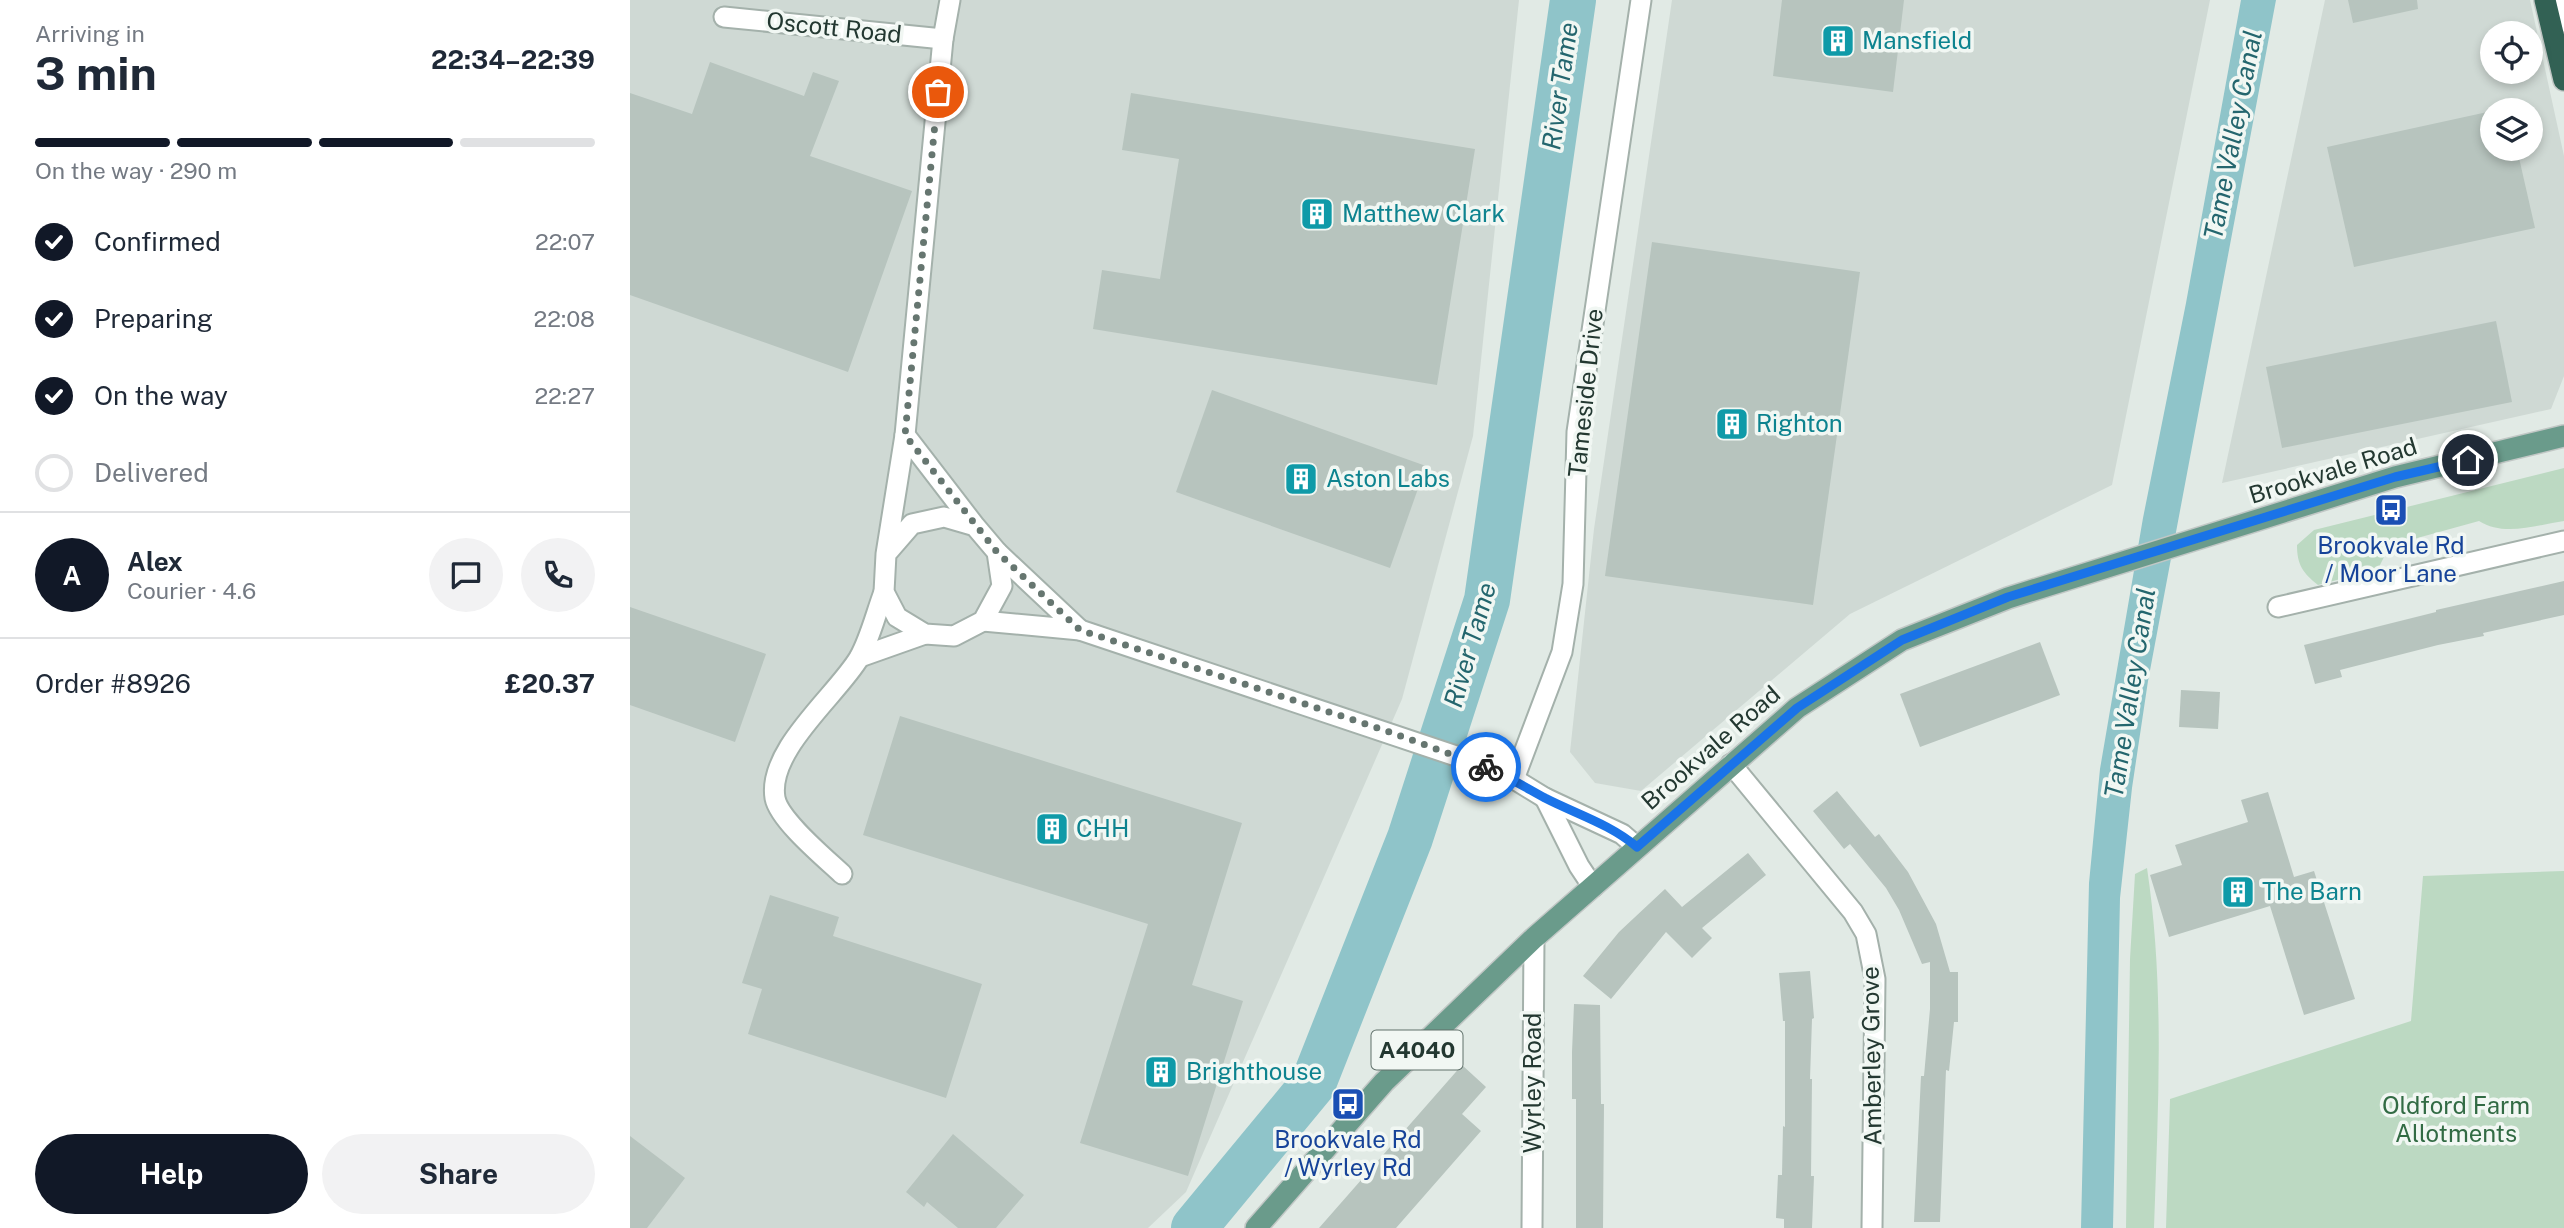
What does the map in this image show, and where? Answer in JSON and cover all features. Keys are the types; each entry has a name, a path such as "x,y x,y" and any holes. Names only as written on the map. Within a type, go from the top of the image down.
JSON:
{"highway":[{"path":"2545,0 2564,80"}],"main road":[{"name":"Brookvale Road","path":"1256,1228 1384,1082 1534,938 1797,708 1902,640 2008,597 2395,477 2564,436"}],"street":[{"path":"842,874 794,830 775,799 777,772 800,731 860,657 884,592 886,554 905,435 943,39 950,0"},
{"name":"Tameside Drive","path":"1514,779 1562,652 1573,583 1577,432 1641,0"},
{"path":"2560,0 2564,22"},
{"name":"Oscott Road","path":"724,17 943,39"},
{"path":"905,435 997,552 1080,630"},
{"path":"886,554 912,524 944,517 975,526"},
{"path":"2278,607 2564,541"},
{"path":"983,621 1002,586 997,552"},
{"path":"884,592 897,617 925,634"},
{"path":"860,657 925,634 954,636 983,621 1080,630 1468,760 1514,779 1545,798 1622,834 1637,847"},
{"name":"Amberley Grove","path":"1731,764 1853,912 1866,934 1875,979 1872,1228"},
{"path":"1545,798 1579,866 1593,887"},
{"name":"Wyrley Road","path":"1532,1228 1534,938"}],"shaded area":[{"path":"630,0 1519,0 1473,436 1402,699 1186,1192 1148,1228 630,1228"},
{"path":"1672,0 2210,0 2112,485 1850,614 1641,791 1595,783 1570,752 1594,529"},
{"path":"2325,0 2530,0 2535,21 2480,21 2480,84 2543,84 2543,60 2564,156 2564,376 2551,409 2222,483"}],"green space":[{"path":"2564,468 2564,521 2509,529 2489,526 2479,521 2410,540 2387,551 2378,569 2318,585 2305,572 2298,558 2297,545 2314,530"},
{"path":"2147,868 2153,913 2158,1003 2154,1228 2126,1228 2130,959 2135,874"},
{"name":"Oldford Farm Allotments","path":"2564,871 2564,1228 2166,1228 2170,1099 2411,1021 2423,876"}],"water":[{"name":"Tame Valley Canal","path":"2241,0 2276,0 2148,681 2132,788 2120,898 2113,1228 2081,1228 2089,883 2100,769 2143,518 2186,303"}],"building":[{"name":"Mansfield","path":"1782,0 1904,0 1893,92 1773,76"},
{"path":"2348,0 2417,0 2418,9 2353,23"},
{"path":"710,62 804,96 813,72 839,81 810,156 912,191 848,372 630,295 630,93 692,114"},
{"name":"Matthew Clark","path":"1131,93 1475,149 1437,385 1093,329 1102,270 1160,279 1179,159 1122,150"},
{"path":"2480,114 2480,161 2520,161 2535,228 2354,267 2327,147"},
{"name":"Righton","path":"1652,242 1860,272 1813,605 1605,576"},
{"path":"2496,321 2512,402 2282,448 2266,367"},
{"name":"Aston Labs","path":"1212,390 1426,466 1390,568 1176,492"},
{"path":"2564,581 2564,615 2340,670 2342,677 2315,684 2304,645 2436,610"},
{"path":"630,607 766,654 735,742 630,705"},
{"path":"2040,642 2060,695 1920,747 1900,694"},
{"path":"2181,690 2220,692 2218,729 2179,727"},
{"name":"CHH","path":"900,716 1242,823 1192,985 1243,1001 1188,1176 1080,1143 1148,924 863,835"},
{"path":"1837,791 1875,837 1879,834 1908,872 1936,924 1950,972 1958,972 1958,1022 1954,1022 1949,1071 1946,1070 1940,1222 1914,1222 1921,1076 1924,1076 1930,1009 1930,962 1922,964 1899,910 1886,888 1850,844 1844,849 1813,811"},
{"name":"The Barn","path":"2268,792 2294,877 2314,871 2355,999 2304,1015 2270,906 2169,937 2150,875 2182,865 2175,845 2248,822 2241,800"},
{"path":"1748,853 1766,875 1702,928 1712,938 1692,958 1666,932 1611,999 1583,976 1619,932 1665,889 1682,907"},
{"path":"770,895 839,917 833,936 982,984 946,1098 748,1034 762,989 742,983"},
{"path":"1810,971 1814,1018 1810,1079 1811,1176 1814,1176 1812,1228 1784,1228 1784,1219 1776,1218 1778,1175 1782,1175 1783,1126 1785,1127 1785,1021 1779,973"},
{"path":"1574,1004 1600,1005 1601,1104 1604,1104 1603,1228 1576,1228 1576,1099 1572,1099"},
{"path":"1462,1065 1486,1087 1462,1114 1481,1131 1396,1228 1319,1228"},
{"path":"953,1134 1024,1195 996,1228 958,1228 927,1202 924,1207 906,1192"},
{"path":"630,1136 685,1178 647,1228 630,1228"}],"waterway":[{"name":"River Tame","path":"1194,1228 1313,1084 1410,838 1487,600 1573,0"}],"way so far":[{"path":"938,92 905,435 975,526 997,552 1080,630 1384,730 1486,767"}],"place":[{"name":"Mansfield","path":"1838,41"},
{"name":"Matthew Clark","path":"1317,214"},
{"name":"Righton","path":"1732,424"},
{"name":"Aston Labs","path":"1301,479"},
{"name":"Brookvale Rd / Moor Lane","path":"2391,510"},
{"name":"CHH","path":"1052,829"},
{"name":"The Barn","path":"2238,892"},
{"name":"Brighthouse","path":"1161,1072"},
{"name":"Brookvale Rd / Wyrley Rd","path":"1348,1104"}],"route":[{"path":"1486,767 1622,834 1637,847 1797,708 1902,640 2008,597 2395,477 2468,460"}]}
